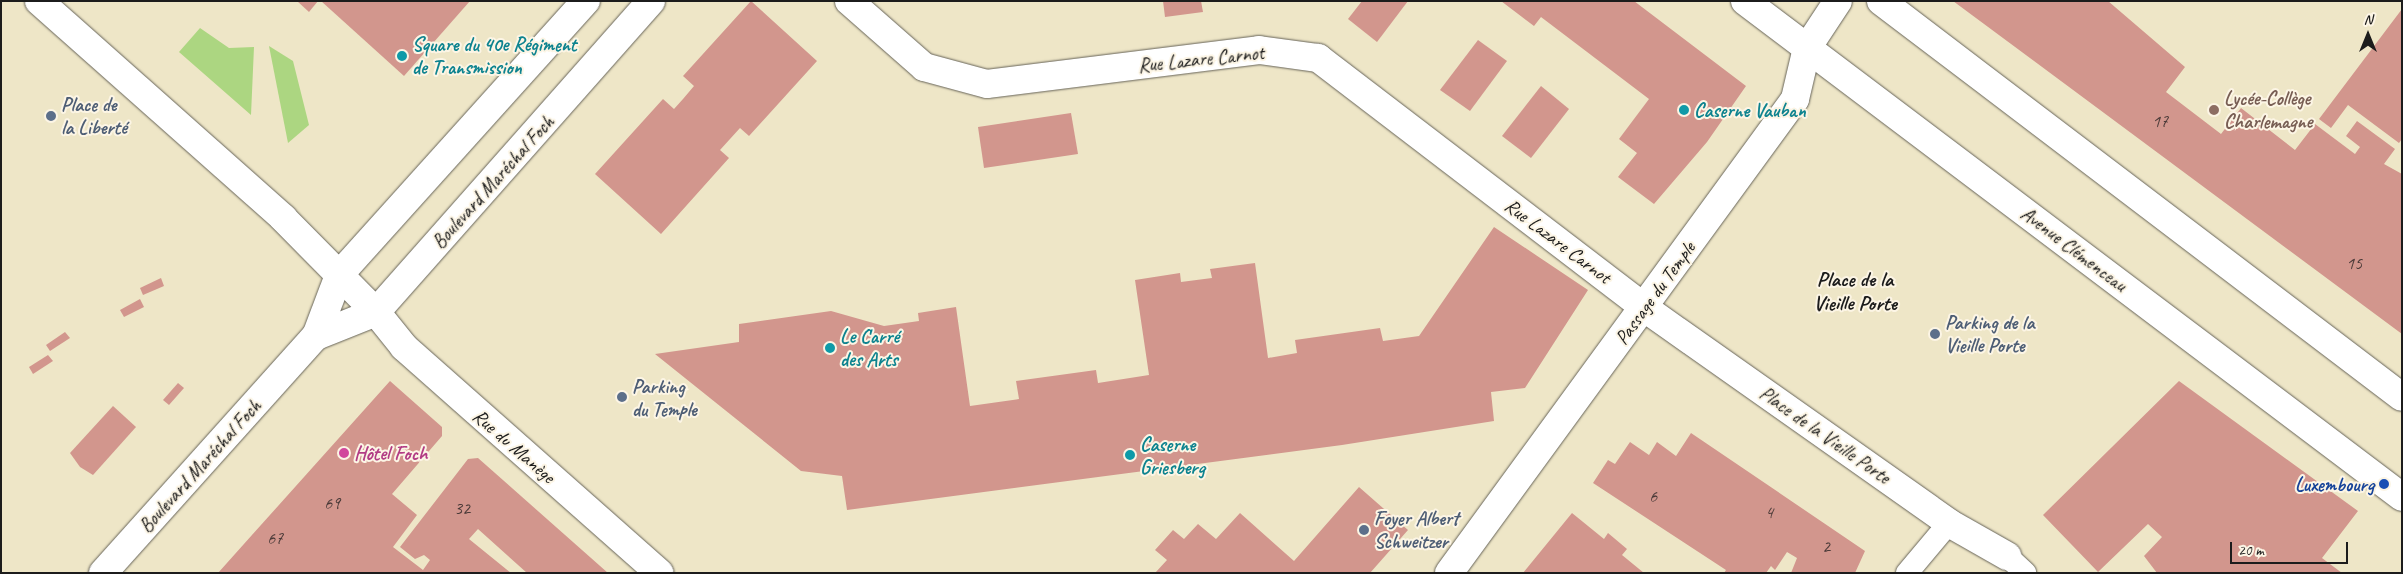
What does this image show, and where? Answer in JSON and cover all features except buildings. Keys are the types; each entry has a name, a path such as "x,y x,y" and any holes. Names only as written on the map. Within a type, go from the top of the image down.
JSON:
{"street":[{"name":"Rue du Manège","path":"40,1 283,218 376,312 404,347 659,573"},
{"name":"Boulevard Maréchal Foch","path":"104,573 316,336 339,275 586,1"},
{"name":"Boulevard Maréchal Foch","path":"316,336 376,312 651,1"},
{"name":"Rue Lazare Carnot","path":"849,1 924,67 987,84 1259,50 1318,58 1646,309"},
{"name":"Avenue Clémenceau","path":"1745,1 2402,497"},
{"name":"Passage du Temple","path":"1449,573 1646,309 1795,99 1807,48 1838,1"},
{"path":"1881,1 2402,397"},
{"name":"Place de la Vieille Porte","path":"1646,309 1949,523 2016,565"},
{"path":"1907,573 1949,523"}],"green space":[{"path":"200,28 229,48 254,47 251,115 179,52"},
{"path":"269,46 293,61 309,125 288,143"}],"place":[{"name":"Square du 40e Régiment de Transmission","path":"402,56"},
{"name":"Caserne Vauban","path":"1684,110"},
{"name":"Lycée-Collège Charlemagne","path":"2214,110"},
{"name":"Place de la Liberté","path":"51,116"},
{"name":"Parking de la Vieille Porte","path":"1935,334"},
{"name":"Le Carré des Arts","path":"830,348"},
{"name":"Parking du Temple","path":"622,397"},
{"name":"Hôtel Foch","path":"344,453"},
{"name":"Caserne Griesberg","path":"1130,455"},
{"name":"Luxembourg","path":"2384,484"},
{"name":"Foyer Albert Schweitzer","path":"1364,530"}],"district":[{"name":"Place de la Vieille Porte","path":"1855,291"}]}
